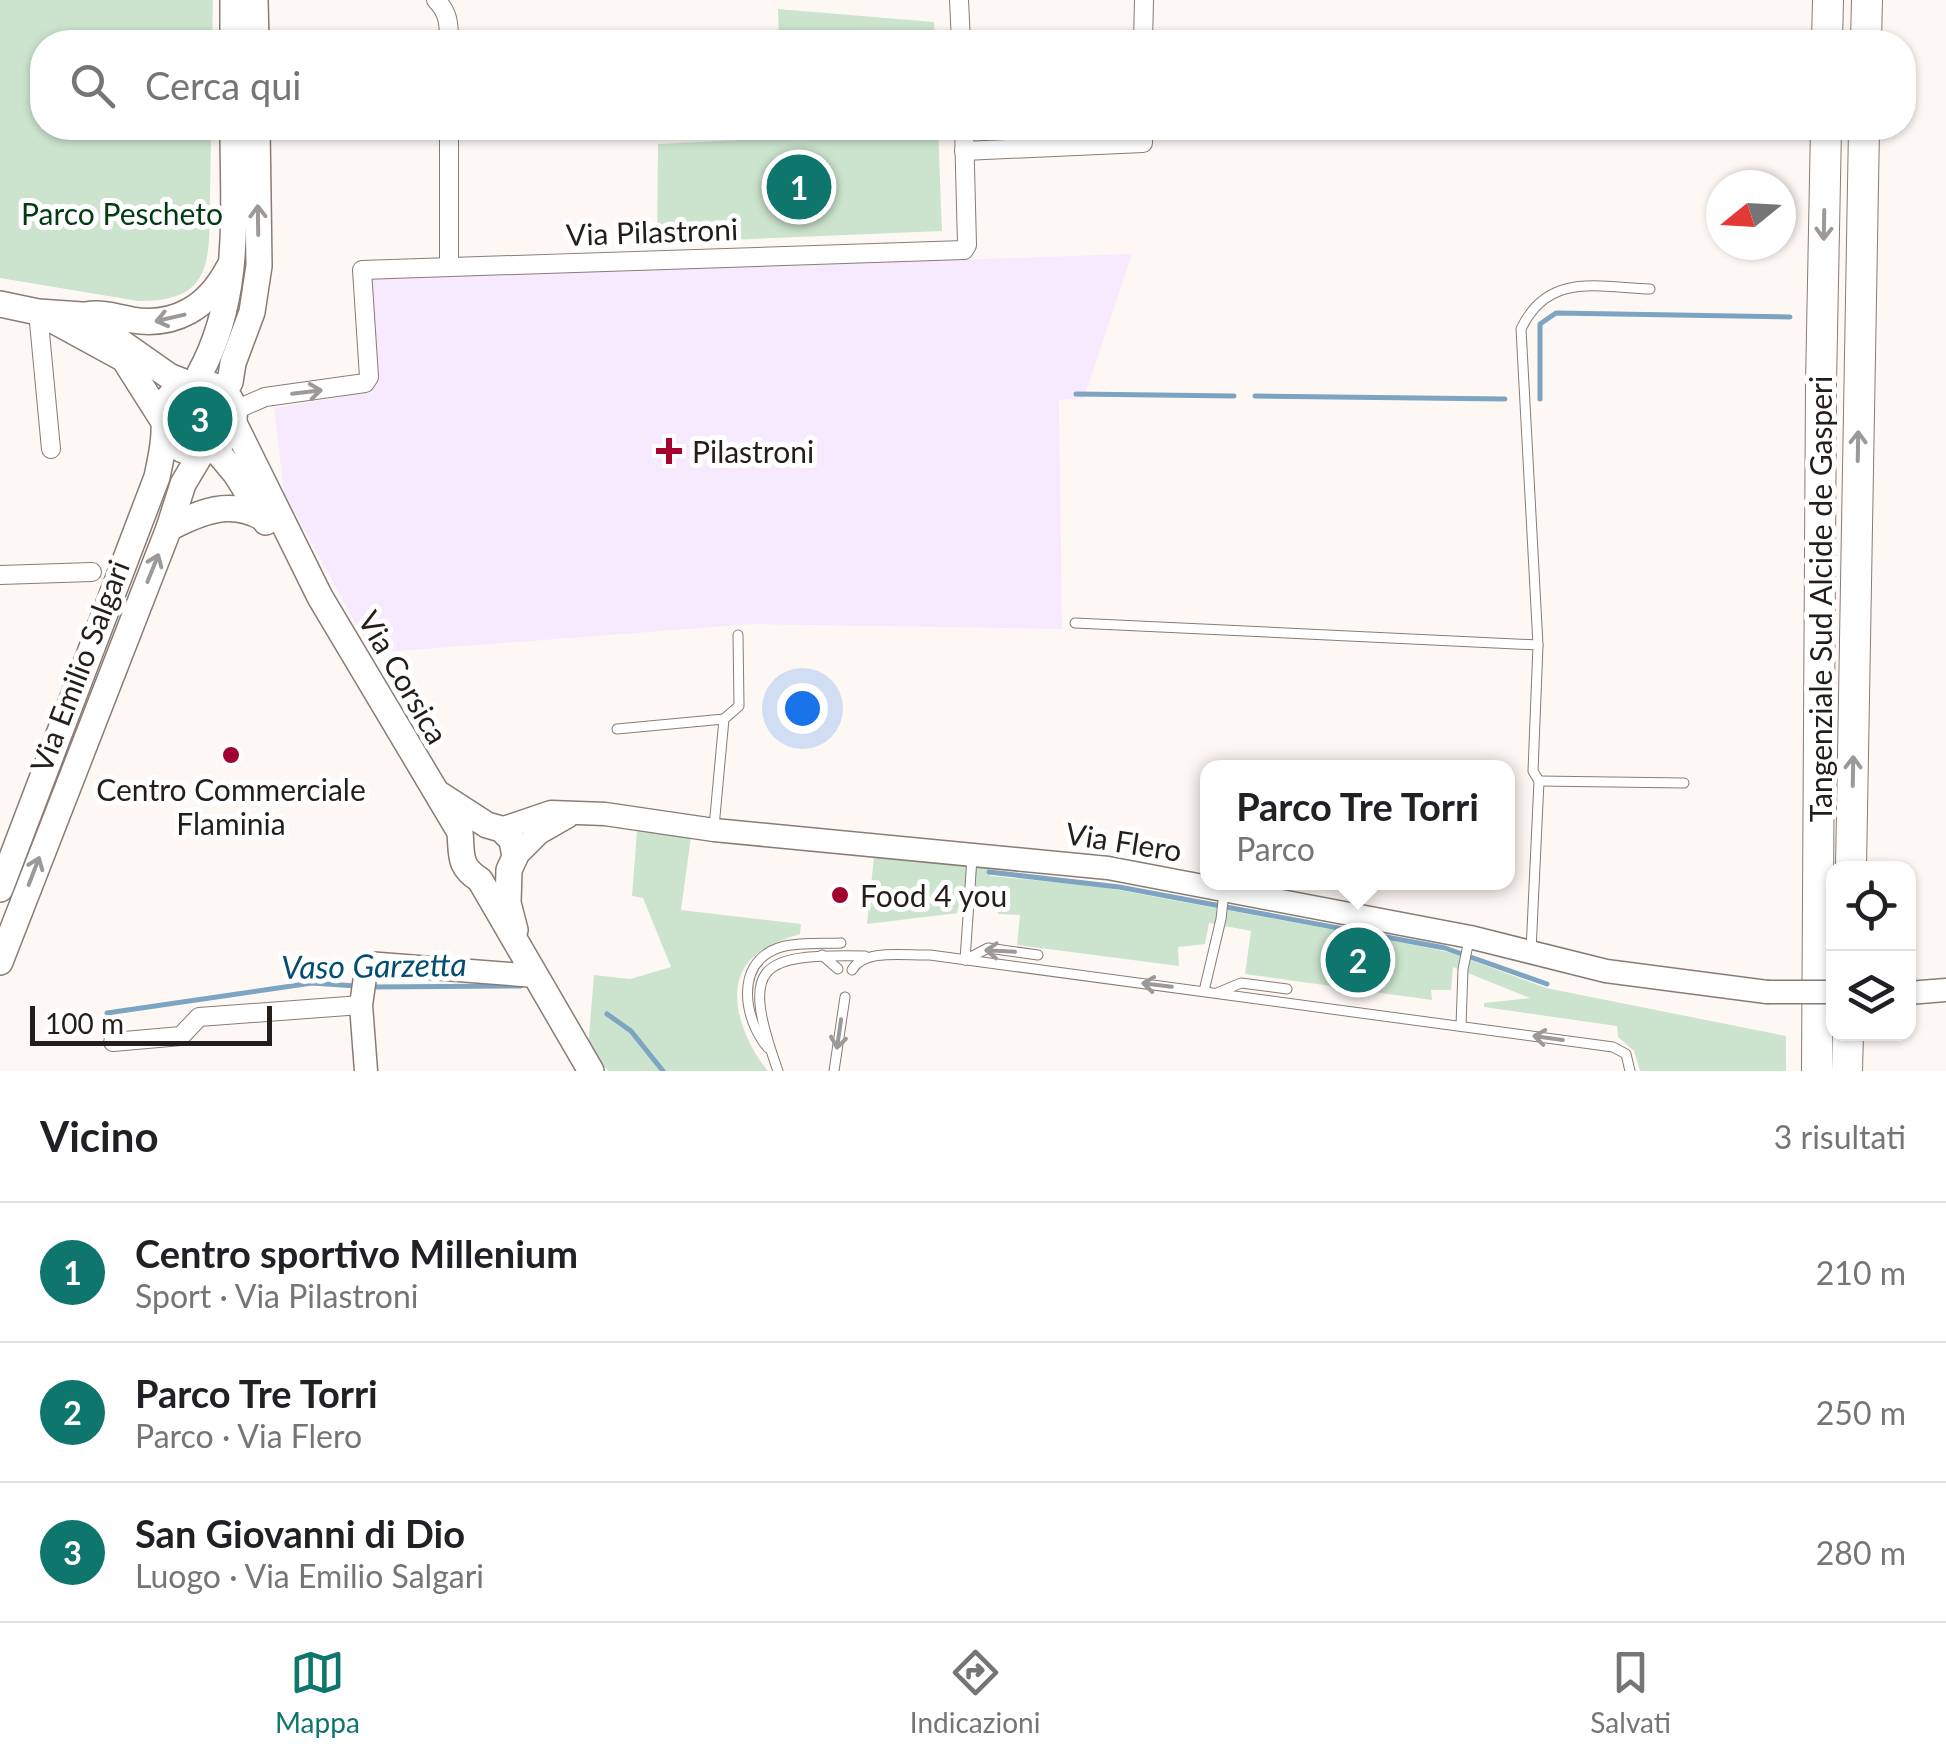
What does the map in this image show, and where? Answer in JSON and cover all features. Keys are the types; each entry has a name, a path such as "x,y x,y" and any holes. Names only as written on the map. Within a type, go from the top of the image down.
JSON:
{"highway":[{"path":"1827,30 1828,0"},
{"path":"1867,30 1868,0"},
{"name":"Tangenziale Sud Alcide de Gasperi","path":"1824,1070 1819,741 1826,140"},
{"name":"Tangenziale Sud Alcide de Gasperi","path":"1851,861 1864,140"},
{"name":"Tangenziale Sud Alcide de Gasperi","path":"1824,1070 1843,1041"}],"main road":[{"path":"233,0 233,30"},
{"path":"255,0 256,30"},
{"path":"38,312 124,359 177,445 189,451 208,450 230,434 216,398 200,373 224,317 233,261 233,140"},
{"path":"216,398 230,382 233,362 252,312 259,266 257,140"},
{"path":"0,304 38,312 82,316 95,313 142,322 166,321 184,316 208,299 233,261"},
{"path":"82,316 169,376 216,398"},
{"path":"164,426 166,402 177,389 216,398"},
{"name":"Via Corsica","path":"216,398 320,597 460,832 464,868 480,880 590,1071"},
{"name":"Via Emilio Salgari","path":"0,889 157,477 164,426"},
{"name":"Via Corsica","path":"208,450 236,474 320,597"},
{"name":"Via Emilio Salgari","path":"0,962 183,484 208,450"},
{"path":"169,528 201,512 225,508 242,508 263,518"},
{"name":"Via Corsica","path":"431,788 494,827"},
{"path":"461,844 473,829 494,827 512,840 512,864 494,879 480,880"},
{"name":"Via Corsica","path":"512,864 508,903 520,948"}],"street":[{"path":"436,0 444,8 449,30"},
{"path":"959,0 960,30"},
{"path":"1143,30 1144,0"},
{"path":"449,140 449,265"},
{"path":"964,140 964,151 1143,140"},
{"name":"Via Pilastroni","path":"216,398 360,386 369,377 362,270 964,250 964,151"},
{"path":"38,312 51,449"},
{"path":"0,575 92,572"},
{"name":"Via Flero","path":"494,827 552,812 576,813 971,866 1108,868 1200,887"},
{"path":"512,864 539,833 576,813"},
{"name":"Via Flero","path":"1214,890 1470,937 1606,972 1766,992 1826,992"},
{"path":"366,1071 366,963 536,976"},
{"path":"1916,993 1942,990"},
{"path":"113,1042 181,1036 199,1017 363,992"}],"lane":[{"path":"1530,952 1539,781 1533,771 1538,644 1522,329 1530,310 1551,292 1577,287 1650,288"},
{"path":"1075,623 1538,644"},
{"path":"617,728 724,718 739,706 738,634"},
{"path":"714,830 724,718"},
{"path":"1539,781 1684,783"},
{"path":"965,960 971,866"},
{"path":"1204,991 1222,919 1224,892"},
{"path":"1461,1026 1463,969 1470,937"},
{"path":"771,1051 756,1034 746,990 751,971 778,948 841,943"},
{"path":"965,960 988,948 1038,955"},
{"path":"778,1071 759,1012 758,989 765,973 780,962 822,955 930,955 1613,1047 1626,1054 1630,1071"},
{"path":"822,955 838,969"},
{"path":"852,970 854,964 867,956"},
{"path":"1217,993 1241,983 1288,989"},
{"path":"834,1071 845,998"}],"shaded area":[{"name":"Pilastroni","path":"1132,254 1084,398 1059,400 1062,629 754,624 372,653 284,493 274,408 372,392 367,279"}],"green space":[{"name":"Parco Pescheto","path":"0,0 213,0 212,30 30,30 30,140 211,140 208,246 201,276 179,295 138,301 0,278"},
{"path":"778,9 934,22 934,30 779,30"},
{"path":"938,140 942,231 657,243 658,144"},
{"path":"198,401 211,407 217,420 211,433 198,439 185,433 179,420 185,407"},
{"path":"637,831 691,837 681,910 801,924 800,934 762,950 739,979 741,1021 768,1071 608,1071 588,1047 594,975 630,979 671,967 643,898 632,896"},
{"path":"874,857 990,869 990,876 1097,886 1452,953 1546,988 1786,1036 1786,1071 1640,1071 1634,1051 1618,1037 1617,1026 1484,1007 1484,1003 1530,998 1453,967 1451,990 1431,990 1432,1000 1245,974 1251,931 1209,923 1205,944 1178,947 1179,966 1017,945 1020,915 998,914 999,891 960,888 958,913 867,924"}],"waterway":[{"path":"1540,399 1540,324 1556,313 1790,317"},
{"path":"1076,394 1234,396"},
{"path":"1255,396 1505,399"},
{"path":"989,872 1119,887 1445,948 1547,984"},
{"name":"Vaso Garzetta","path":"107,1013 312,983 356,986"},
{"name":"Vaso Garzetta","path":"372,987 521,986"},
{"name":"Vaso Garzetta","path":"607,1014 631,1031 663,1071"}],"place":[{"name":"Centro sportivo Millenium","path":"799,187"},
{"name":"San Giovanni di Dio","path":"200,419"},
{"name":"Pilastroni","path":"669,451"},
{"name":"Centro Commerciale Flaminia","path":"231,755"},
{"name":"Food 4 you","path":"840,895"},
{"name":"Parco Tre Torri","path":"1358,960"}]}
